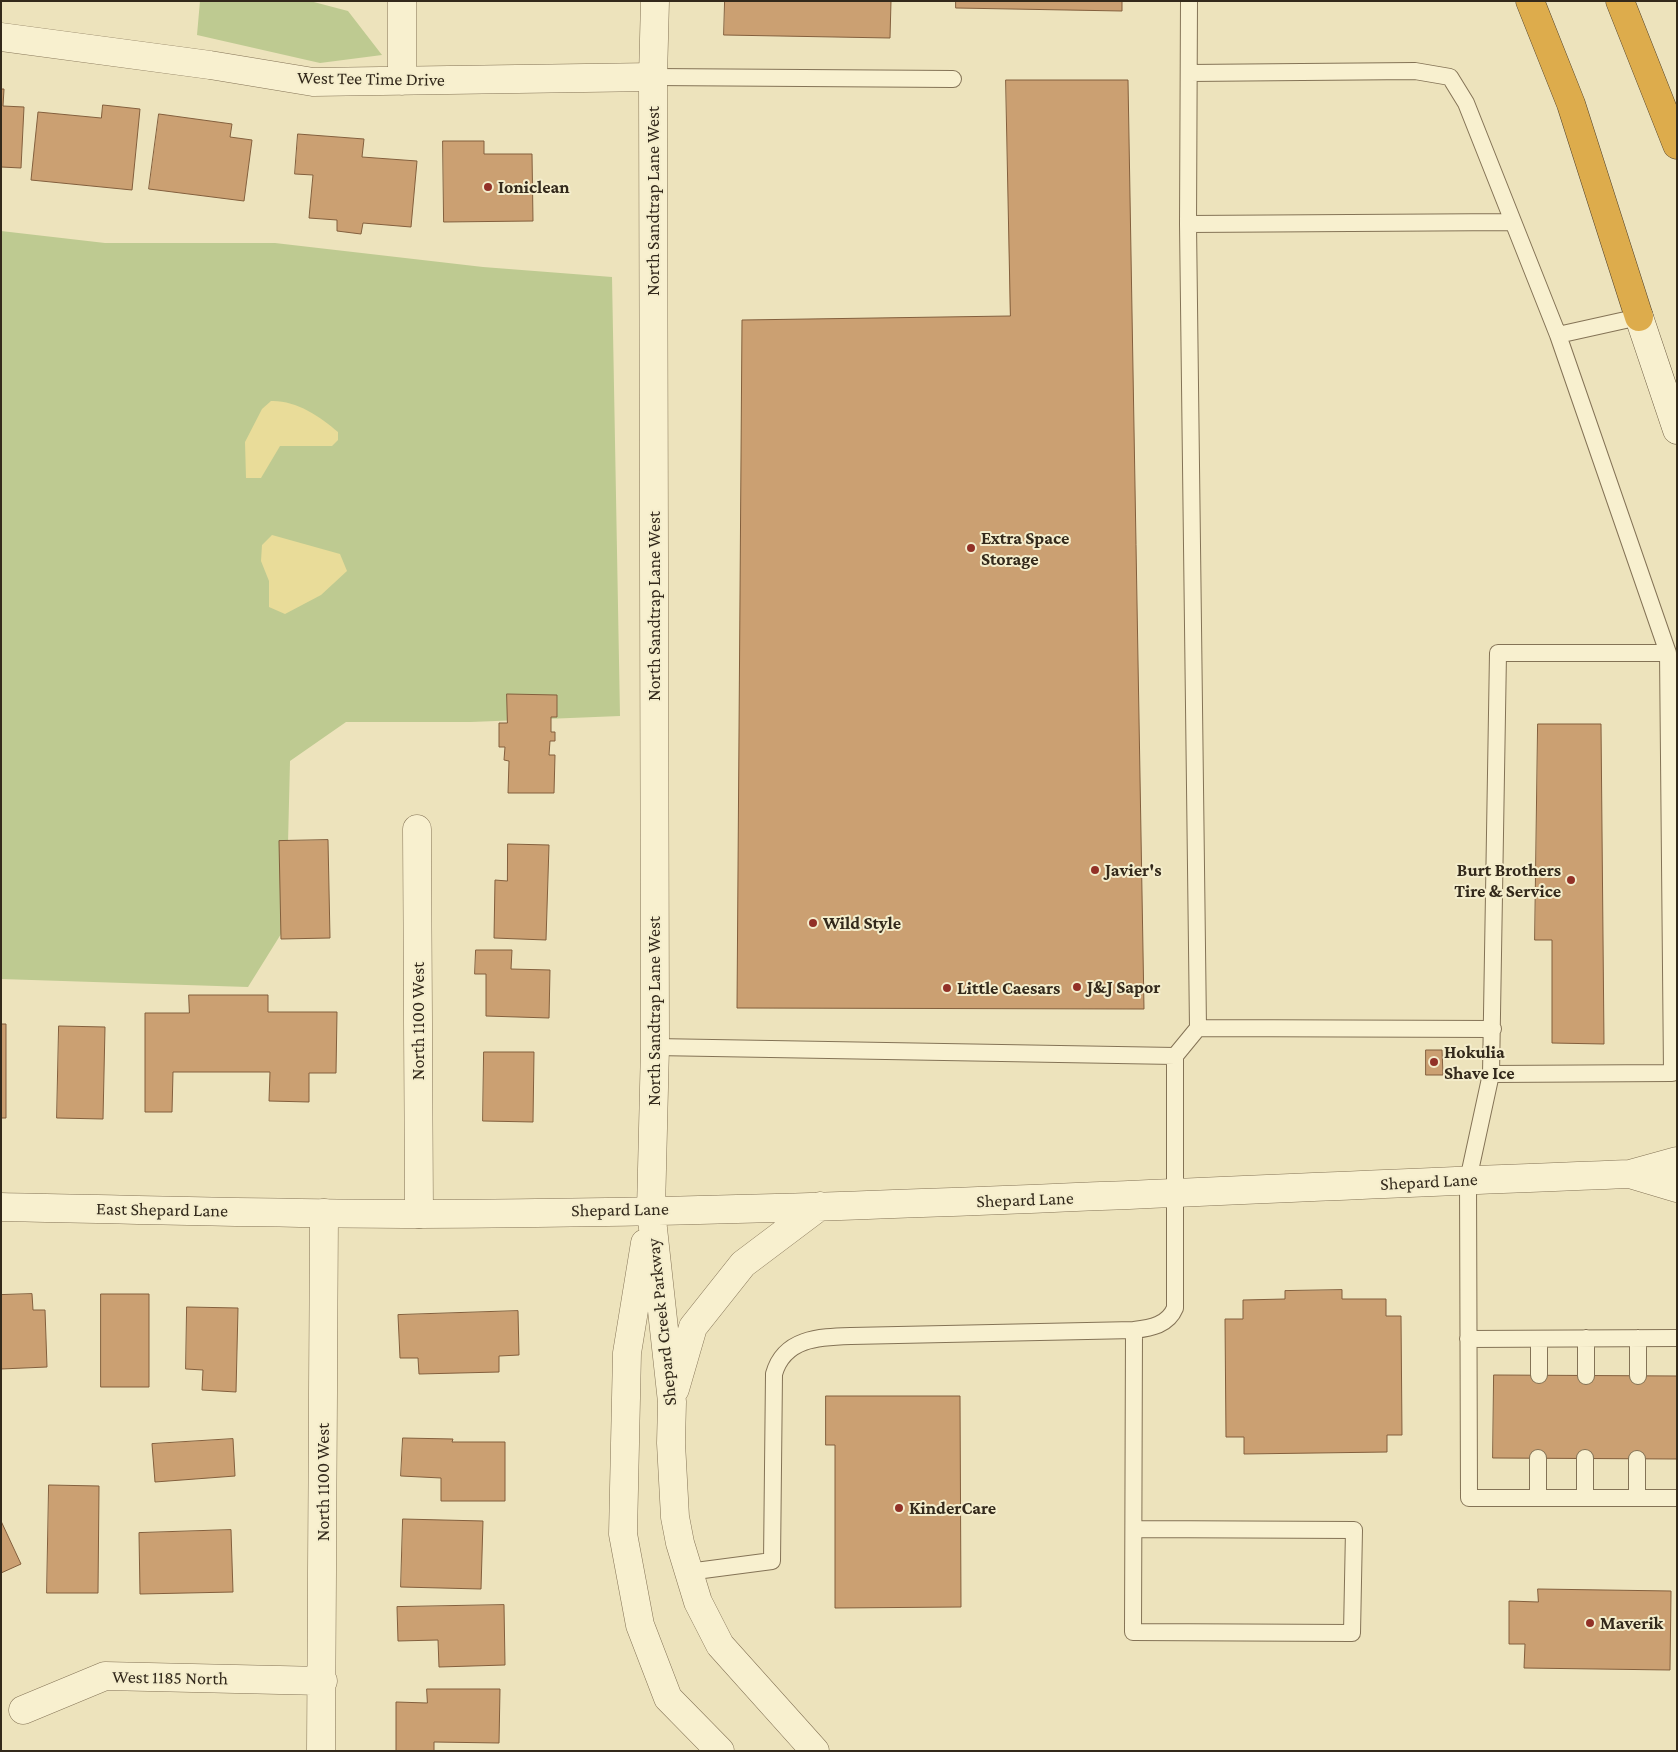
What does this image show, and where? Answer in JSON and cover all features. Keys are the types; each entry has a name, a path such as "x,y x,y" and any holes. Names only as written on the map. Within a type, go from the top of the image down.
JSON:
{"highway":[{"path":"1530,1 1570,104 1639,316"},
{"path":"1620,1 1677,145"}],"street":[{"path":"402,1 402,81"},
{"name":"North Sandtrap Lane West","path":"651,1210 655,1047 653,77 655,1"},
{"name":"West Tee Time Drive","path":"1,37 210,65 313,82 653,77"},
{"path":"1639,316 1677,430"},
{"name":"North 1100 West","path":"417,829 419,1214"},
{"name":"Shepard Lane","path":"419,1214 820,1206 1176,1195 1630,1174 1677,1161"},
{"name":"Shepard Lane","path":"1630,1174 1677,1188"},
{"path":"672,1402 693,1327 743,1264 820,1206"},
{"name":"East Shepard Lane","path":"1,1207 419,1214"},
{"name":"Shepard Creek Parkway","path":"651,1210 672,1402 671,1443 675,1517 688,1572 698,1602 720,1646 815,1751"},
{"name":"Shepard Creek Parkway","path":"651,1210 627,1353 624,1534 640,1626 668,1698 720,1751"},
{"name":"North 1100 West","path":"321,1751 323,1681 324,1213"},
{"name":"West 1185 North","path":"23,1710 105,1676 323,1681"}],"lane":[{"path":"688,1572 772,1561 774,1374 782,1356 796,1344 824,1337 1134,1330 1151,1328 1164,1322 1172,1316 1175,1308 1175,1056 1198,1028 1188,224 1189,1"},
{"path":"1189,73 1415,71 1450,77 1466,103 1558,335 1668,654 1672,1073 1491,1074"},
{"path":"653,77 953,79"},
{"path":"1188,224 1513,222"},
{"path":"1558,335 1639,316"},
{"path":"1668,654 1498,654 1491,1074 1468,1180 1469,1498 1677,1498"},
{"path":"1198,1028 1493,1029"},
{"path":"655,1047 1175,1056"},
{"path":"1134,1330 1133,1632 1352,1633 1354,1530 1134,1528"},
{"path":"1586,1338 1586,1376"},
{"path":"1638,1338 1638,1376"},
{"path":"1468,1339 1677,1338"},
{"path":"1539,1339 1539,1375"},
{"path":"1538,1458 1538,1498"},
{"path":"1585,1458 1585,1498"},
{"path":"1637,1459 1637,1498"}],"green space":[{"path":"200,1 310,1 348,11 382,55 320,63 197,35"},
{"path":"1,231 105,243 275,243 483,267 612,277 620,716 471,722 346,722 290,761 286,926 248,987 1,979"}],"sand":[{"path":"271,401 289,403 307,410 338,432 338,440 332,446 280,446 261,478 246,478 245,442 262,409"},
{"path":"272,535 340,554 347,571 321,595 285,614 269,607 269,581 261,561 262,545"}],"building":[{"path":"725,1 891,1 890,38 724,35"},
{"path":"956,1 1122,1 1122,11 956,8"},
{"path":"1006,80 1128,80 1144,1009 737,1008 742,320 1010,316"},
{"path":"1,89 4,89 3,106 24,107 21,168 1,167"},
{"path":"103,105 140,109 132,190 31,180 38,112 101,118"},
{"path":"159,114 232,124 230,137 252,140 244,201 149,189"},
{"path":"298,134 364,139 362,157 417,161 411,227 363,223 361,234 337,231 337,220 309,218 313,175 295,174"},
{"name":"Ioniclean","path":"443,141 484,141 484,154 532,154 533,221 444,222"},
{"path":"507,694 557,695 557,717 551,717 551,732 555,732 555,741 550,741 549,755 555,755 554,793 508,793 509,761 504,760 505,747 499,747 499,723 507,723"},
{"path":"1538,724 1601,724 1604,1044 1552,1043 1552,940 1535,940"},
{"path":"328,840 330,938 281,939 279,841"},
{"path":"508,844 549,845 546,940 494,938 495,880 507,881"},
{"path":"476,950 512,950 511,969 550,970 549,1018 486,1016 486,974 475,974"},
{"path":"189,995 268,995 268,1012 337,1012 336,1073 309,1073 309,1102 269,1101 270,1072 173,1072 172,1112 145,1112 145,1013 189,1013"},
{"path":"1,1024 6,1024 6,1118 1,1118"},
{"path":"59,1026 105,1027 103,1119 57,1118"},
{"name":"Hokulia Shave Ice","path":"1426,1050 1442,1050 1443,1075 1426,1075"},
{"path":"484,1052 534,1052 533,1122 483,1121"},
{"path":"1342,1290 1342,1299 1386,1299 1386,1316 1401,1316 1402,1435 1387,1435 1387,1452 1244,1454 1244,1437 1226,1437 1225,1319 1243,1319 1243,1300 1285,1299 1285,1291"},
{"path":"32,1294 33,1310 45,1310 47,1367 1,1369 1,1295"},
{"path":"101,1294 149,1294 149,1387 101,1387"},
{"path":"187,1307 238,1308 236,1392 202,1390 203,1370 186,1369"},
{"path":"518,1311 519,1355 499,1356 499,1372 419,1374 418,1358 400,1358 398,1315"},
{"path":"1494,1375 1677,1376 1677,1459 1493,1458"},
{"path":"826,1396 960,1396 961,1607 835,1608 835,1445 826,1445"},
{"path":"403,1438 453,1439 452,1442 505,1442 505,1501 441,1501 441,1478 401,1476"},
{"path":"233,1439 235,1476 155,1482 152,1444"},
{"path":"49,1485 99,1486 98,1593 47,1593"},
{"path":"403,1519 483,1521 481,1589 401,1587"},
{"path":"1,1521 21,1564 1,1573"},
{"path":"231,1530 233,1592 140,1594 139,1533"},
{"name":"Maverik","path":"1538,1589 1671,1591 1670,1670 1524,1668 1525,1644 1509,1644 1509,1601 1538,1602"},
{"path":"504,1605 505,1665 439,1667 438,1640 398,1641 397,1607"},
{"path":"427,1689 500,1689 499,1743 434,1742 434,1751 396,1751 396,1702 427,1703"}],"place":[{"name":"Ioniclean","path":"488,187"},
{"name":"Extra Space Storage","path":"971,548"},
{"name":"Javier's","path":"1095,870"},
{"name":"Burt Brothers Tire & Service","path":"1571,880"},
{"name":"Wild Style","path":"813,923"},
{"name":"J&J Sapor","path":"1077,987"},
{"name":"Little Caesars","path":"947,988"},
{"name":"Hokulia Shave Ice","path":"1434,1062"},
{"name":"KinderCare","path":"899,1508"},
{"name":"Maverik","path":"1590,1623"}]}
